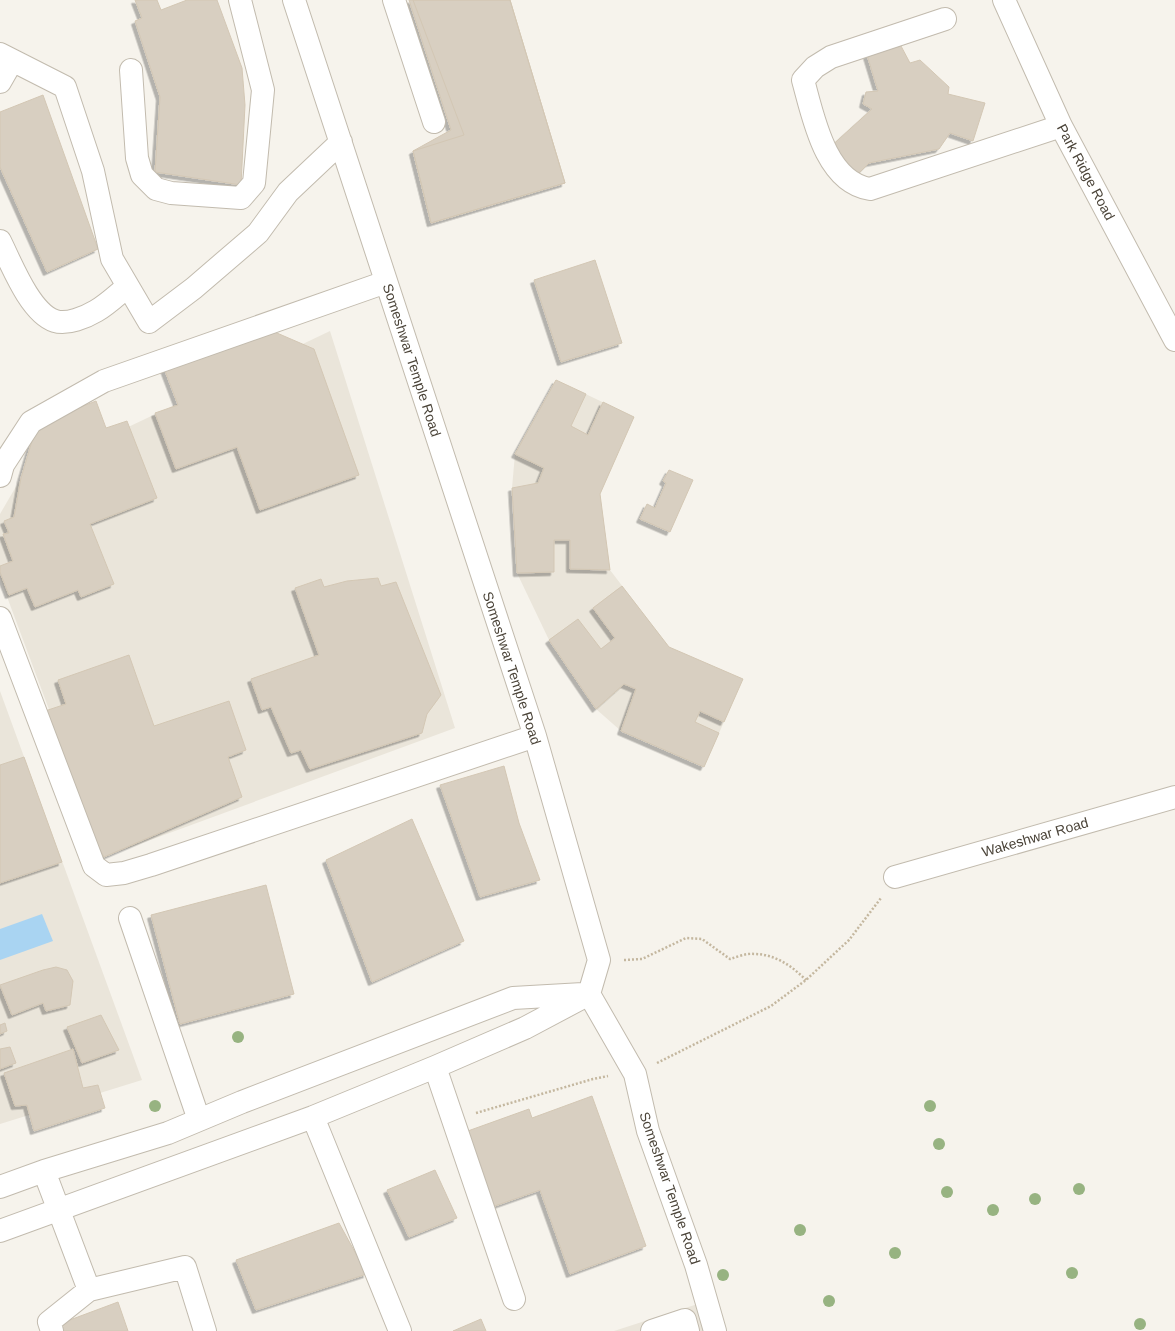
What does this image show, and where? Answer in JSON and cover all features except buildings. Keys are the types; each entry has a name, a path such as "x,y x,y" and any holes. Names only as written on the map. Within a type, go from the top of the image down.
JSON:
{"street":[{"path":"131,70 137,158 142,175 156,189 171,193 241,198 254,183 263,90 240,0"},
{"name":"Someshwar Temple Road","path":"294,0 535,736 599,960"},
{"path":"394,0 434,122"},
{"name":"Park Ridge Road","path":"1004,0 1061,126 1175,340"},
{"path":"945,18 832,56 815,66 803,80 821,143 834,164 849,180 860,187 870,189 1061,126"},
{"path":"0,82 6,57 65,87 93,171 112,259 149,322 194,288 258,233 288,192 341,142"},
{"path":"0,241 27,293 40,311 55,321 74,321 96,311 128,286"},
{"path":"0,476 3,465 32,422 104,381 386,282"},
{"path":"0,618 94,866 106,875 124,873 151,865 535,736"},
{"name":"Wakeshwar Road","path":"895,877 1175,797"},
{"path":"130,918 199,1120"},
{"path":"0,1231 313,1117 525,1028 589,994 599,960"},
{"path":"0,1187 44,1171 168,1133 513,998 589,994"},
{"name":"Someshwar Temple Road","path":"589,994 635,1074 648,1131 696,1265 712,1321"},
{"path":"435,1067 514,1299"},
{"path":"313,1117 400,1331"},
{"path":"44,1171 89,1290"},
{"path":"52,1331 49,1322 89,1290 185,1267 205,1331"},
{"path":"652,1331 712,1321"}],"path":[{"path":"635,1074 771,1006 806,980 849,940 872,911 895,877"},
{"path":"599,960 642,959 686,938 702,939 730,959 753,954 770,956 792,966 806,980"},
{"path":"453,1119 593,1079 612,1075"}],"shaded area":[{"path":"330,331 455,728 104,857 0,578 0,514 21,478"},
{"path":"556,380 634,417 600,494 610,570 669,647 743,679 704,767 621,731 596,709 549,640 517,573 512,488 515,454"},
{"path":"0,691 142,1080 0,1124"},
{"path":"707,1301 715,1331 614,1331"}],"water":[{"path":"42,914 53,941 0,960 0,929"}]}
